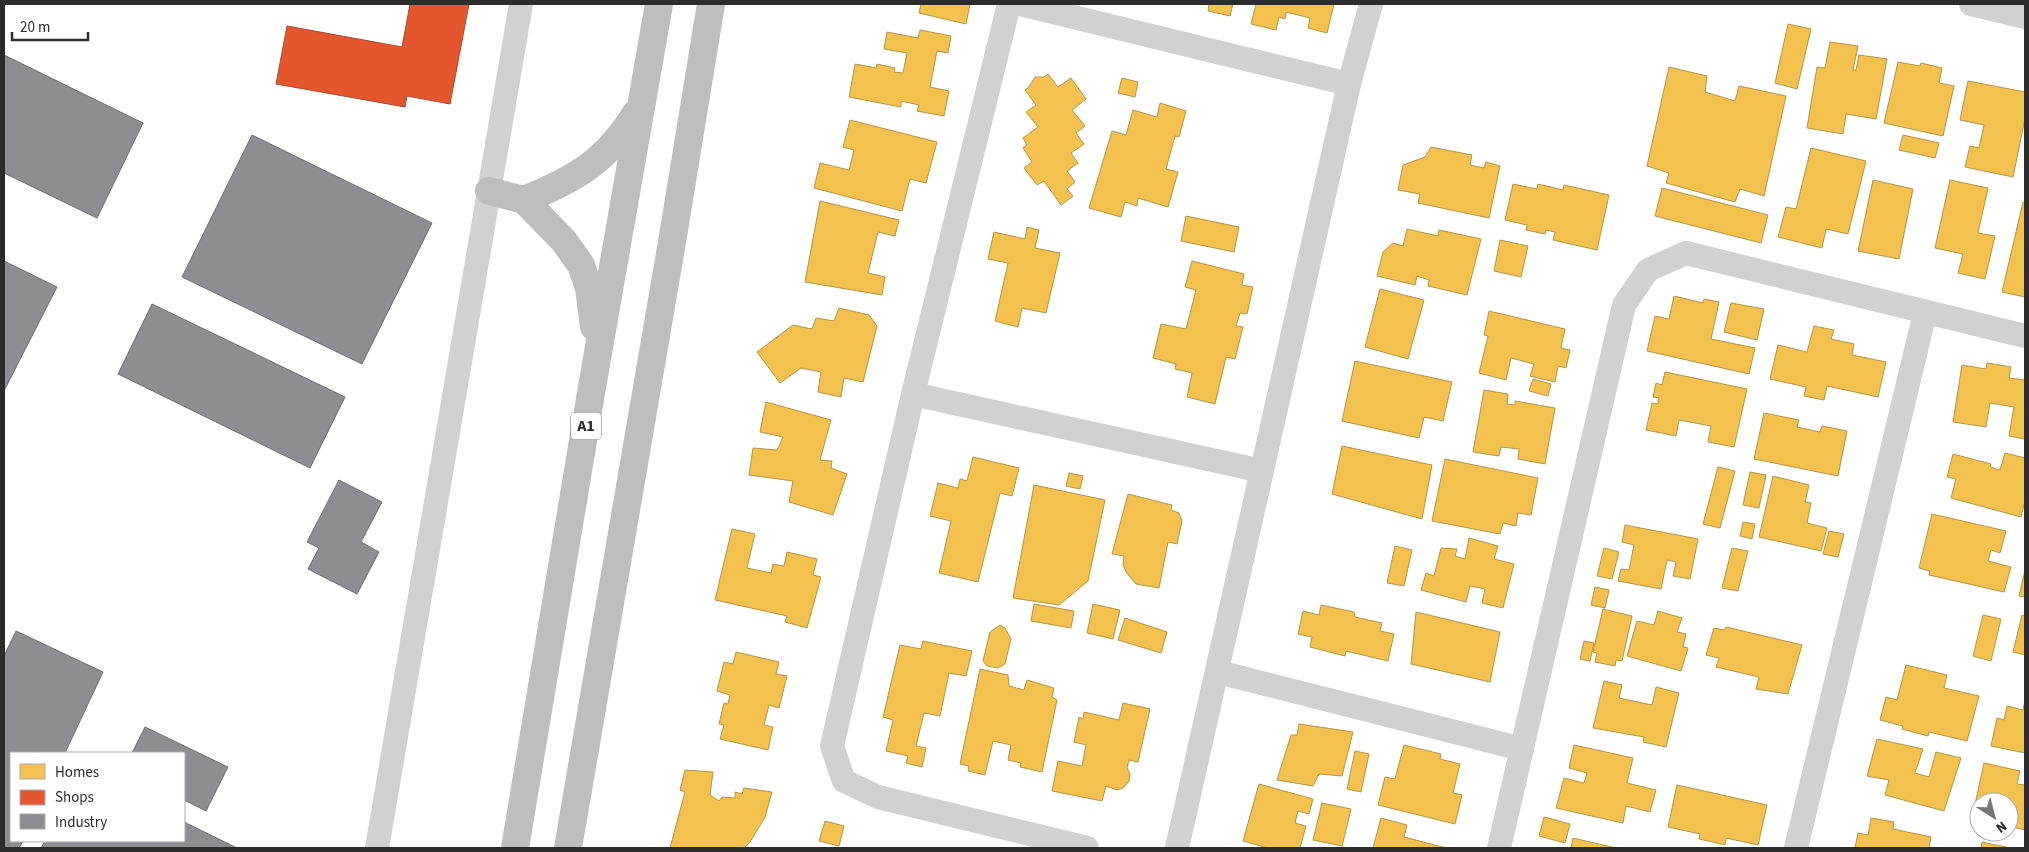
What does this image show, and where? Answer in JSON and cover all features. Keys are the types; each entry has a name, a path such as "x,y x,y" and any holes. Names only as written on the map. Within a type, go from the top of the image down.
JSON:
{"highway":[{"name":"A1","path":"515,848 591,393 659,4"},
{"path":"568,848 671,252 711,4"},
{"path":"524,200 561,185 606,154 624,134 641,105"},
{"path":"489,191 524,200 564,240 581,265 589,288 594,323 591,393"}],"street":[{"path":"377,848 521,4"},
{"path":"1009,4 913,394 832,746 844,781 878,797 1087,848"},
{"path":"1020,4 1349,84"},
{"path":"1177,848 1349,84 1371,4"},
{"path":"1972,4 2025,17"},
{"path":"1499,848 1624,305 1648,270 1686,253 2025,336"},
{"path":"1796,848 1925,313"},
{"path":"913,394 1262,471"},
{"path":"1218,672 1522,748"}],"building: Homes":[{"path":"921,4 970,4 966,24 919,13"},
{"path":"1209,4 1233,4 1230,16 1208,11"},
{"path":"1256,4 1334,4 1327,33 1308,28 1310,18 1286,12 1285,19 1279,17 1276,30 1251,24"},
{"path":"1788,24 1811,29 1797,89 1775,83"},
{"path":"920,30 951,36 948,53 937,51 930,87 949,91 944,116 917,111 919,105 901,101 901,107 849,97 855,64 876,68 877,64 895,68 894,72 903,73 907,53 884,49 887,32 918,38"},
{"path":"1830,42 1858,46 1853,70 1856,70 1859,55 1887,59 1876,119 1846,114 1843,134 1807,128 1817,67 1825,68"},
{"path":"1898,62 1920,66 1921,63 1942,68 1939,83 1954,86 1943,136 1884,123"},
{"path":"1669,67 1707,76 1705,92 1735,101 1739,86 1786,96 1764,196 1740,189 1735,202 1666,183 1669,173 1647,166"},
{"path":"1048,74 1058,87 1071,78 1086,99 1072,110 1085,126 1076,133 1084,144 1071,153 1078,163 1067,171 1075,182 1067,189 1073,196 1061,205 1044,181 1037,185 1024,168 1032,162 1023,148 1027,145 1023,138 1038,127 1026,112 1036,105 1025,90 1035,77 1044,77"},
{"path":"1122,78 1138,82 1135,97 1118,93"},
{"path":"1968,81 2025,92 2025,119 2013,177 1965,167 1970,146 1979,148 1984,125 1960,120"},
{"path":"1160,103 1186,111 1179,137 1175,136 1166,169 1178,172 1168,207 1138,198 1137,206 1125,202 1121,217 1089,208 1112,131 1126,135 1133,110 1157,117"},
{"path":"850,120 937,142 926,183 910,179 902,211 814,188 820,163 849,170 854,150 843,147"},
{"path":"1903,135 1939,143 1935,158 1899,150"},
{"path":"1431,147 1472,155 1470,165 1484,168 1486,162 1500,166 1489,218 1418,203 1420,194 1398,190 1403,165 1425,157"},
{"path":"1811,148 1866,161 1848,234 1826,229 1822,248 1778,237 1786,207 1796,209"},
{"path":"1873,180 1913,189 1899,259 1858,251"},
{"path":"1950,180 1988,188 1978,233 1995,236 1985,279 1958,273 1963,254 1935,248"},
{"path":"1513,184 1537,189 1538,184 1563,190 1564,185 1609,195 1597,250 1553,240 1555,232 1546,230 1545,234 1526,230 1527,225 1505,220"},
{"path":"1662,188 1768,215 1761,243 1655,216"},
{"path":"820,201 899,220 895,236 878,232 868,273 885,277 882,295 805,282"},
{"path":"2023,202 2025,203 2025,297 2002,292"},
{"path":"1186,216 1239,227 1234,252 1181,241"},
{"path":"1027,227 1039,230 1035,248 1060,253 1046,313 1022,308 1018,327 995,321 1008,263 988,259 994,232 1025,239"},
{"path":"1407,229 1438,236 1439,230 1481,239 1467,295 1428,286 1429,280 1417,276 1415,285 1377,276 1383,252 1393,243 1403,246"},
{"path":"1500,240 1528,246 1521,277 1494,271"},
{"path":"1192,261 1244,274 1242,285 1253,287 1247,314 1240,313 1236,326 1243,327 1235,359 1226,357 1215,404 1187,397 1192,373 1175,369 1176,364 1153,358 1161,324 1186,329 1196,290 1185,287"},
{"path":"1380,289 1424,300 1408,359 1365,347"},
{"path":"1674,296 1703,303 1704,299 1719,302 1711,339 1755,348 1749,374 1647,351 1655,316 1669,319"},
{"path":"1731,303 1764,309 1757,340 1724,332"},
{"path":"839,308 869,315 877,326 863,382 844,378 841,397 818,392 821,372 801,368 780,383 757,352 793,325 812,329 816,318 834,321"},
{"path":"1489,311 1565,329 1561,348 1570,350 1566,368 1558,366 1555,382 1530,376 1534,364 1511,358 1506,380 1479,373 1488,336 1484,335"},
{"path":"1814,326 1834,330 1831,339 1854,344 1852,355 1886,362 1878,397 1827,386 1824,400 1804,396 1806,387 1770,379 1778,345 1807,352"},
{"path":"1355,361 1452,382 1443,421 1424,417 1419,438 1342,421"},
{"path":"1987,363 2011,367 2009,378 2025,380 2025,439 2009,436 2014,407 1990,403 1986,427 1953,422 1962,365 1986,369"},
{"path":"1665,372 1747,389 1734,447 1708,442 1711,426 1679,420 1676,436 1646,430 1652,403 1658,404 1659,398 1653,397 1656,383 1662,385"},
{"path":"1533,379 1551,384 1548,396 1529,391"},
{"path":"1484,390 1508,394 1507,404 1515,405 1515,401 1555,408 1545,464 1518,459 1519,449 1501,447 1499,456 1473,452"},
{"path":"766,402 831,420 820,460 832,461 831,468 847,474 833,515 789,502 793,481 749,475 753,448 777,450 783,437 760,432"},
{"path":"1764,413 1799,420 1797,427 1820,432 1822,426 1847,431 1838,476 1754,459"},
{"path":"1342,446 1432,465 1422,519 1332,494"},
{"path":"2005,453 2025,458 2025,501 2021,517 1951,498 1956,479 1947,477 1953,454 1991,464 1990,467 2000,470"},
{"path":"973,457 1019,468 1012,496 1000,493 978,582 939,573 951,521 930,516 938,483 958,488 960,479 967,481"},
{"path":"1445,459 1538,478 1531,515 1518,513 1516,526 1503,523 1500,534 1432,521"},
{"path":"1718,467 1735,471 1720,528 1703,524"},
{"path":"1750,472 1766,475 1759,508 1743,505"},
{"path":"1069,473 1083,476 1080,489 1066,486"},
{"path":"1773,476 1809,485 1805,502 1811,503 1807,523 1827,528 1821,551 1759,537"},
{"path":"1034,485 1105,500 1088,581 1059,605 1013,598"},
{"path":"1128,494 1172,505 1171,510 1179,513 1182,521 1177,544 1168,542 1159,588 1136,584 1123,565 1124,556 1112,554"},
{"path":"1932,514 2006,531 2000,553 1991,550 1988,561 2011,567 2004,592 1929,575 1930,571 1919,568"},
{"path":"1743,522 1755,524 1752,539 1740,536"},
{"path":"1625,525 1698,539 1690,579 1673,576 1676,562 1667,560 1661,589 1618,581 1621,569 1629,570 1634,545 1622,542"},
{"path":"732,529 755,534 747,568 771,573 773,564 784,566 787,552 817,559 813,575 821,577 807,628 785,622 787,616 715,600"},
{"path":"1829,531 1844,534 1838,557 1823,554"},
{"path":"1469,538 1498,546 1494,559 1514,564 1503,608 1482,603 1485,589 1470,586 1466,602 1421,590 1426,573 1434,576 1441,548 1457,549 1455,556 1465,559"},
{"path":"1395,546 1412,550 1404,586 1387,583"},
{"path":"1604,548 1619,552 1612,579 1597,576"},
{"path":"1732,548 1748,551 1738,591 1722,588"},
{"path":"2025,570 2025,597 2019,596"},
{"path":"1595,587 1609,590 1605,608 1591,605"},
{"path":"1034,604 1074,611 1071,628 1031,621"},
{"path":"1093,604 1120,610 1113,639 1087,633"},
{"path":"1321,605 1354,612 1355,617 1382,623 1380,631 1394,634 1388,661 1346,651 1345,656 1310,647 1312,637 1298,634 1303,611 1319,615"},
{"path":"1603,609 1632,616 1622,661 1616,660 1615,666 1595,662 1597,653 1593,652"},
{"path":"1658,611 1682,618 1677,632 1686,634 1683,647 1688,648 1681,671 1627,656 1637,621 1654,625"},
{"path":"1416,612 1500,632 1490,682 1411,664"},
{"path":"1983,615 2001,619 1991,661 1973,656"},
{"path":"2022,615 2025,616 2025,655 2013,652"},
{"path":"1125,618 1167,632 1161,653 1118,640"},
{"path":"1000,625 1005,628 1011,639 1005,664 998,668 987,666 983,661 990,632"},
{"path":"1726,627 1802,645 1788,694 1756,689 1759,677 1716,667 1719,658 1706,655 1714,628 1724,630"},
{"path":"923,641 972,651 966,676 949,673 940,716 924,713 916,746 926,748 922,767 906,763 908,756 886,751 893,720 883,717 900,645 921,649"},
{"path":"1584,641 1594,643 1590,661 1580,659"},
{"path":"736,652 779,662 776,674 787,676 779,708 769,705 764,725 773,727 768,750 720,739 724,725 719,724 724,703 728,704 730,695 717,691 724,662 733,664"},
{"path":"1906,665 1947,675 1944,688 1979,696 1967,741 1929,732 1928,736 1902,729 1903,726 1880,720 1886,697 1897,700"},
{"path":"980,669 1008,675 1009,686 1024,690 1027,680 1054,688 1052,697 1057,700 1042,772 1020,767 1021,763 1008,760 1011,745 993,741 985,775 968,771 969,766 960,764"},
{"path":"1604,681 1622,685 1619,698 1652,705 1656,687 1679,693 1666,747 1643,742 1644,737 1593,728"},
{"path":"2025,700 2025,753 1991,746 1997,718 2004,720 2007,706 2023,710"},
{"path":"1123,703 1150,709 1138,762 1129,760 1127,768 1130,774 1129,781 1123,788 1117,790 1106,786 1102,801 1052,791 1058,761 1082,766 1086,745 1074,742 1079,717 1083,719 1084,712 1119,720"},
{"path":"1299,724 1353,732 1342,776 1319,774 1313,786 1277,780 1291,735 1297,735"},
{"path":"1877,739 1923,749 1915,773 1929,777 1936,752 1961,758 1944,811 1885,795 1889,780 1867,776"},
{"path":"1404,745 1441,754 1440,759 1460,764 1453,793 1462,795 1455,824 1378,805 1385,777 1395,779"},
{"path":"1574,745 1633,758 1627,783 1656,790 1650,812 1626,806 1623,823 1556,808 1564,778 1584,783 1587,773 1569,768"},
{"path":"1355,751 1369,754 1361,792 1347,789"},
{"path":"1984,763 2020,771 2017,784 2025,785 2025,830 2019,828 2019,792 1978,792"},
{"path":"685,770 713,772 710,795 719,801 722,797 735,798 735,792 742,794 744,788 772,792 765,817 750,842 744,848 670,848 685,792 680,790"},
{"path":"1259,784 1313,799 1309,814 1298,811 1295,823 1306,826 1300,848 1268,848 1243,841"},
{"path":"1677,785 1767,805 1758,845 1726,838 1725,845 1699,839 1700,834 1668,827"},
{"path":"1322,803 1351,809 1342,846 1313,840"},
{"path":"1544,817 1570,824 1565,843 1539,836"},
{"path":"1381,818 1407,825 1404,837 1446,848 1373,848"},
{"path":"1871,818 1894,822 1893,829 1931,837 1929,848 1855,848 1858,833 1868,835"},
{"path":"825,821 844,826 839,846 819,841"},
{"path":"1573,838 1616,848 1571,848"},
{"path":"1982,842 2006,847 2006,848 1981,848"}],"building: Shops":[{"path":"410,4 469,4 450,104 407,96 405,107 276,84 287,26 402,47"}],"building: Industry":[{"path":"4,55 143,123 97,218 4,173"},
{"path":"252,135 432,223 362,364 182,277"},
{"path":"4,261 57,287 5,389 4,388"},
{"path":"152,304 345,397 310,468 118,374"},
{"path":"339,480 382,502 361,542 379,552 357,594 308,569 319,548 307,542"},
{"path":"16,631 103,672 65,752 10,752 10,842 22,842 19,848 4,848 4,656"},
{"path":"145,727 228,767 206,811 185,800 185,752 132,752"},
{"path":"185,822 237,848 41,848 44,842 185,842"}]}
